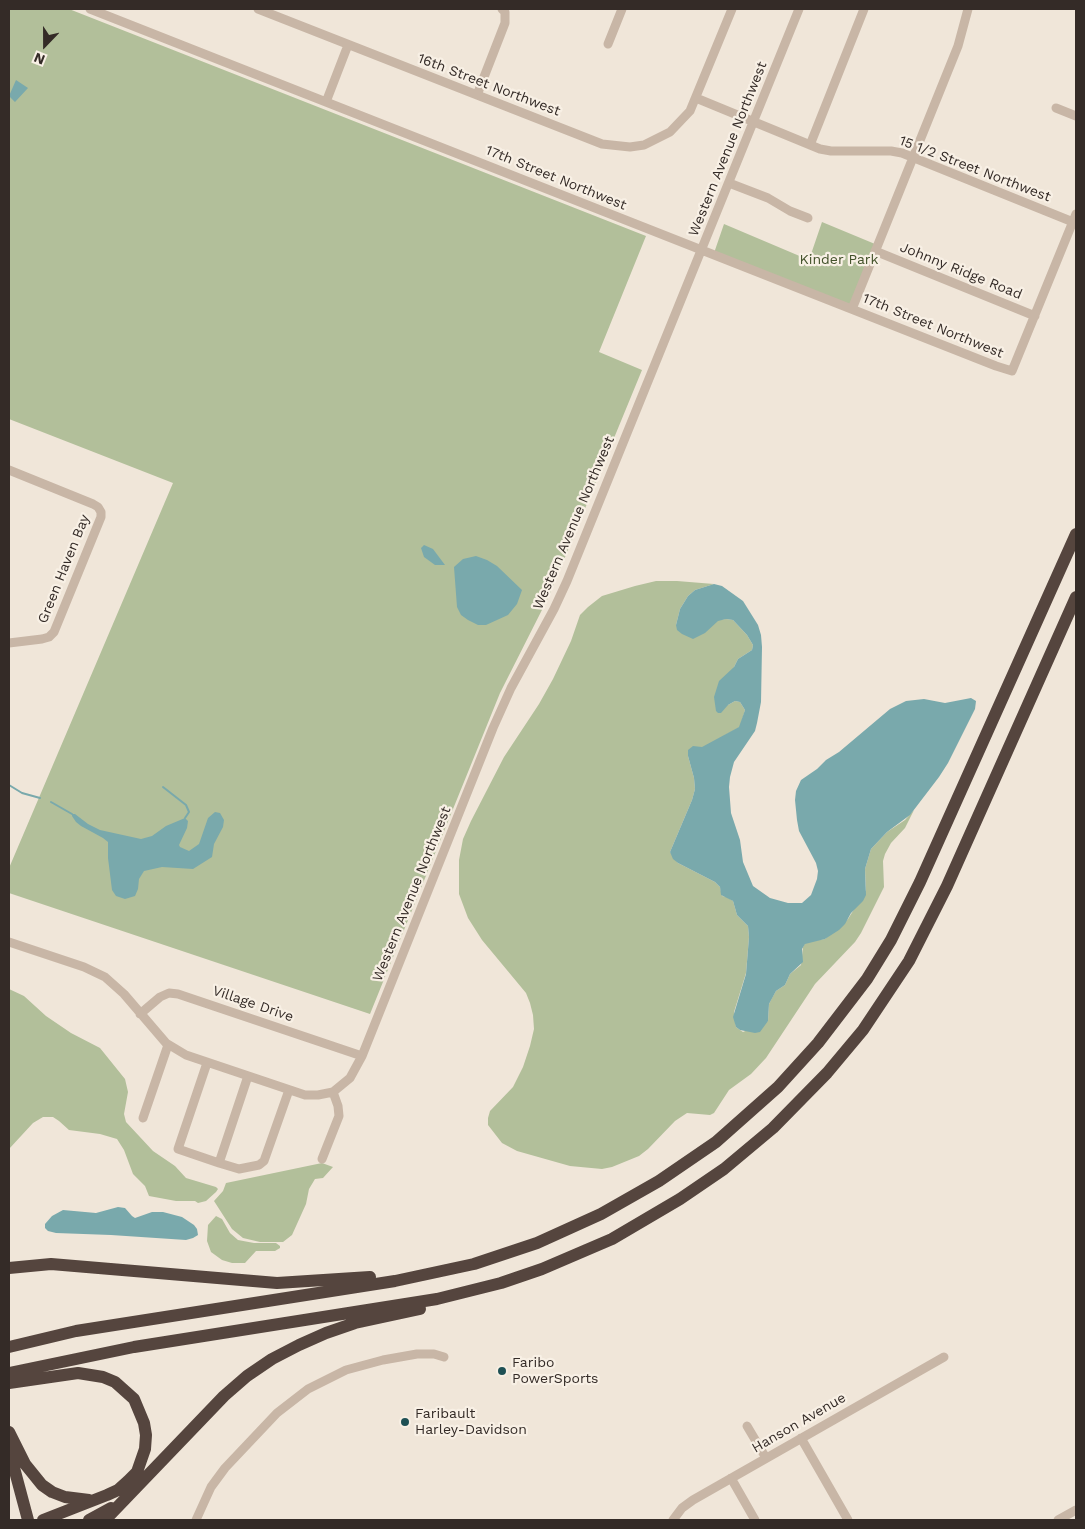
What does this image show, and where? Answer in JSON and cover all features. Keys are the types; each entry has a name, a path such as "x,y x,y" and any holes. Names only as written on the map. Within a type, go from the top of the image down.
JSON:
{"highway":[{"path":"12,1346 85,1330 395,1281 452,1269 502,1255 568,1230 633,1197 698,1156 739,1123 778,1087 818,1043 866,979 891,940 910,904 1076,534"},
{"path":"105,1520 224,1396 247,1376 285,1352 326,1333 355,1323 465,1298 542,1269 612,1239 724,1169 773,1128 846,1052 868,1023 914,952 936,911 1076,597"},
{"path":"9,1268 33,1265 70,1265 277,1283 452,1269"},
{"path":"13,1377 134,1347 437,1299 501,1283 542,1269"},
{"path":"13,1377 91,1373 103,1376 115,1382 134,1399 140,1410 146,1435 145,1449 137,1472 118,1490 43,1520"},
{"path":"9,1432 33,1475 52,1492 77,1500 103,1497"},
{"path":"9,1449 28,1520"},
{"path":"89,1520 112,1507 129,1494"}],"street":[{"name":"17th Street Northwest","path":"90,9 996,366 1012,371 1036,316"},
{"name":"16th Street Northwest","path":"258,9 348,46 602,144 615,147 644,145 670,132 690,111 732,9"},
{"path":"608,44 622,9"},
{"name":"Western Avenue Northwest","path":"333,1092 350,1078 362,1056 493,728 511,688 567,581 799,9"},
{"path":"810,145 864,9"},
{"path":"852,309 958,46 968,9"},
{"path":"477,95 505,23 504,11"},
{"path":"326,102 348,46"},
{"name":"15 1/2 Street Northwest","path":"696,98 810,145 831,151 891,151 913,157 1075,218"},
{"path":"1056,108 1076,116"},
{"path":"729,183 768,198 790,211 808,218"},
{"path":"1036,316 1075,218"},
{"name":"Johnny Ridge Road","path":"875,251 1036,316"},
{"name":"Green Haven Bay","path":"9,470 93,504 101,512 101,517 54,632 49,637 42,639 9,643"},
{"path":"9,942 84,967 99,974 117,986 168,1045 180,1053 289,1090 310,1095 333,1092 339,1116 322,1159"},
{"name":"Village Drive","path":"140,1014 160,996 169,993 178,994 362,1056"},
{"path":"143,1118 168,1045"},
{"path":"207,1062 178,1150 239,1169 259,1165 264,1161 289,1090"},
{"path":"219,1164 248,1076"},
{"path":"196,1520 211,1487 225,1468 277,1413 308,1389 346,1370 382,1360 417,1354 434,1354 444,1357"},
{"name":"Hanson Avenue","path":"673,1520 687,1503 944,1356"},
{"path":"873,1397 878,1406"},
{"path":"747,1426 766,1458"},
{"path":"801,1438 848,1520"},
{"path":"731,1478 755,1520"},
{"path":"1058,1520 1076,1510"}],"green space":[{"path":"9,9 69,9 646,236 599,352 642,370 549,596 500,693 370,1014 9,893 9,868 173,483 9,419"},
{"name":"Kinder Park","path":"822,222 875,244 850,305 714,253 724,224 809,260"},
{"path":"656,581 714,584 695,590 688,596 680,609 676,625 726,619 733,620 747,635 753,645 752,650 738,659 734,667 728,705 735,701 740,702 745,710 740,727 702,748 696,747 688,756 695,789 670,852 678,863 715,882 720,887 722,896 733,901 737,915 748,926 746,973 734,1012 736,1027 743,1032 768,1021 769,1004 776,991 785,985 790,974 801,965 805,943 825,939 848,919 866,890 865,869 871,849 887,832 905,820 914,810 905,828 891,843 885,854 883,861 884,887 861,933 855,942 815,984 766,1058 751,1074 729,1090 714,1113 710,1115 687,1113 675,1121 639,1156 612,1167 602,1169 570,1166 517,1151 502,1143 488,1125 490,1111 513,1087 523,1067 534,1029 533,1015 526,993 482,940 468,918 459,894 459,860 463,839 471,821 504,757 553,679 571,641 580,615 602,596"},
{"path":"9,989 24,996 46,1016 71,1033 100,1048 125,1079 128,1092 124,1114 126,1122 153,1151 175,1166 186,1178 216,1187 218,1189 216,1192 206,1201 198,1203 195,1201 176,1201 149,1196 145,1186 133,1174 124,1150 117,1139 100,1134 69,1130 53,1117 43,1117 33,1123 9,1149"},
{"path":"322,1163 333,1167 323,1178 315,1179 309,1189 306,1204 292,1235 283,1242 260,1242 243,1238 232,1229 214,1201 223,1191 226,1183"},
{"path":"216,1216 222,1219 230,1233 238,1240 254,1243 276,1243 280,1248 275,1251 256,1251 245,1263 232,1263 222,1260 211,1252 207,1241 208,1225"}],"water":[{"path":"16,80 28,88 15,102 9,96"},
{"path":"424,545 433,549 445,565 435,565 424,557 421,548"},
{"path":"476,556 497,566 522,590 517,604 508,615 486,625 478,625 468,620 461,615 457,607 454,567 463,559"},
{"path":"714,584 722,586 743,601 758,625 761,635 761,702 757,723 755,731 734,762 729,787 731,813 740,840 743,862 753,886 770,898 788,903 802,903 811,895 817,879 816,863 799,831 797,820 795,800 796,791 801,780 839,752 890,709 906,701 924,699 945,703 971,698 976,701 975,709 939,777 910,815 887,832 871,849 865,869 866,895 863,901 851,913 839,930 825,939 805,944 802,949 803,962 790,974 785,985 776,991 769,1004 768,1021 760,1032 755,1033 740,1030 736,1027 733,1017 746,974 748,926 737,915 733,901 721,895 720,887 715,882 678,863 673,859 670,852 695,789 688,750 693,746 702,747 739,727 745,710 740,702 735,701 728,705 721,713 718,713 714,697 719,681 734,667 738,659 752,650 753,645 747,635 733,620 726,619 718,621 705,633 693,639 677,630 676,625 680,609 688,596 695,590"},
{"path":"215,812 220,813 224,820 223,827 214,844 212,857 193,869 162,867 144,871 139,879 135,896 125,899 116,896 112,890 108,842 81,826 72,816 72,814 75,814 100,830 141,839 152,836 166,826 185,818 188,821 187,828 179,845 189,851 199,844 208,818"},
{"path":"118,1207 125,1208 135,1218 152,1212 163,1212 182,1217 194,1225 198,1235 186,1240 56,1233 45,1228 45,1224 52,1216 63,1210 96,1213"}],"waterway":[{"path":"9,785 22,793 40,798"},
{"path":"163,787 186,805 189,812 185,818"},
{"path":"51,802 72,814"}],"place":[{"name":"Faribo PowerSports","path":"502,1371"},
{"name":"Faribault Harley-Davidson","path":"405,1422"}]}
